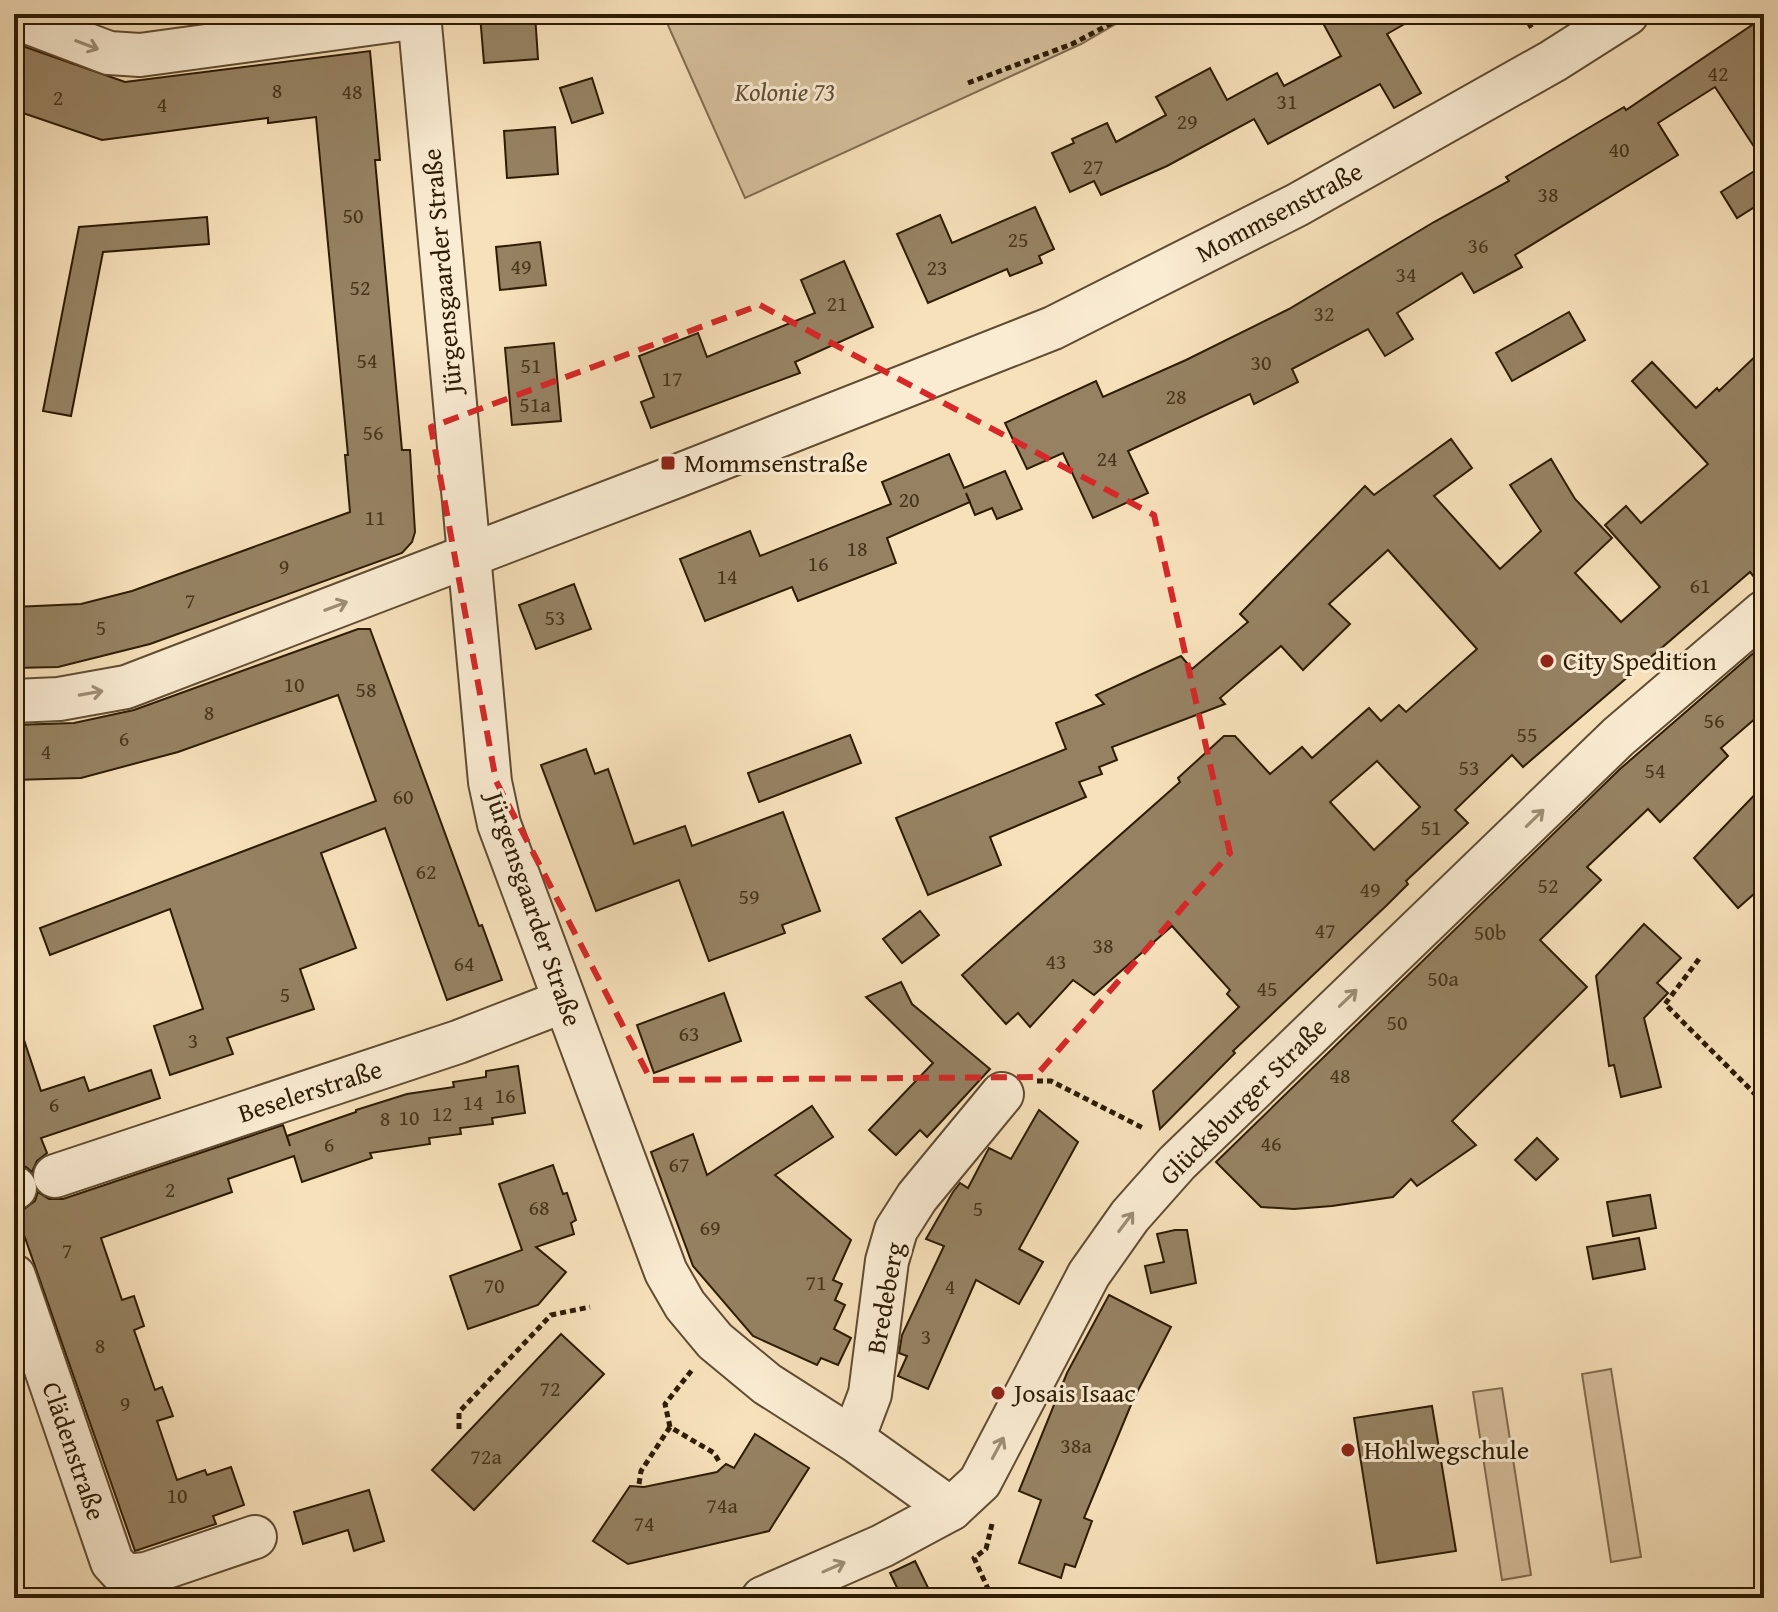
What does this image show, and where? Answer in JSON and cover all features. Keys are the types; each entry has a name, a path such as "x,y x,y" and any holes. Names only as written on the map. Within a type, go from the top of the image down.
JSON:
{"street":[{"name":"Mommsenstraße","path":"14,701 59,699 126,687 1053,328 1297,205 1553,61 1627,14"},
{"name":"Jürgensgaarder Straße","path":"419,16 490,782 499,824 564,1001 666,1272 685,1305 715,1341 767,1384 853,1439 966,1496"},
{"path":"14,17 109,53 140,55 419,16"},
{"name":"Glücksburger Straße","path":"966,1496 1089,1274 1130,1216 1167,1174 1618,737 1764,612"},
{"name":"Beselerstraße","path":"55,1176 458,1042 564,1001"},
{"name":"Bredeberg","path":"853,1439 870,1394 887,1261 896,1230 917,1197 1002,1094"},
{"name":"Clädenstraße","path":"14,1276 112,1562 125,1576 146,1574 255,1537"},
{"path":"763,1598 882,1546 966,1496"}],"path":[{"path":"968,83 1072,44 1129,14"},
{"path":"1699,959 1665,1004 1764,1103"},
{"path":"1002,1094 1029,1081 1051,1081 1145,1129"},
{"path":"459,1429 459,1412 551,1315 590,1307"},
{"path":"639,1484 641,1471 670,1427 665,1404 715,1341"},
{"path":"670,1427 714,1453 720,1463"},
{"path":"966,1496 997,1507 986,1549 974,1558 989,1591 996,1598"}],"highlighted area":[{"path":"760,305 1154,515 1230,853 1035,1077 651,1080 496,781 431,427"}],"green space":[{"name":"Kolonie 73","path":"663,14 1133,14 1081,44 745,198"},
{"path":"1611,1369 1641,1557 1611,1562 1582,1374"},
{"path":"1502,1388 1531,1575 1502,1580 1473,1392"}],"building":[{"path":"535,14 538,59 484,63 480,15"},
{"path":"1318,14 1422,14 1387,34 1421,93 1394,108 1380,84 1268,144 1254,119 1167,166 1101,195 1094,181 1070,192 1052,153 1074,143 1072,139 1107,123 1116,142 1166,115 1156,97 1210,68 1227,100 1277,73 1284,86 1341,56"},
{"path":"1764,17 1764,162 1715,87 1658,123 1678,155 1515,255 1522,267 1474,293 1462,273 1397,313 1413,339 1385,356 1368,329 1292,369 1298,382 1254,404 1250,394 1128,451 1148,493 1093,518 1063,453 1027,469 1005,423 1096,381 1103,397 1289,309 1509,181 1506,177 1624,107 1626,110"},
{"path":"14,43 125,82 370,51 380,160 375,160 402,450 410,450 415,532 412,542 402,553 150,644 58,667 14,668 14,607 81,604 132,591 350,512 345,455 348,455 316,117 268,123 268,118 102,140 14,110"},
{"path":"592,78 603,113 572,123 560,88"},
{"path":"555,127 558,174 507,178 504,131"},
{"path":"1764,165 1764,201 1737,218 1721,192"},
{"path":"1035,207 1054,249 1039,256 1042,263 1010,276 1007,269 928,303 897,234 940,215 952,243"},
{"path":"207,217 209,244 103,252 71,416 43,411 79,227"},
{"path":"540,242 546,285 500,290 496,247"},
{"path":"844,261 873,327 795,362 800,373 651,428 641,402 654,397 639,356 698,333 707,357 815,313 801,280"},
{"path":"1569,312 1585,340 1512,381 1496,353"},
{"path":"554,343 561,421 512,425 505,348"},
{"path":"1764,348 1764,589 1750,572 1523,767 1512,755 1455,810 1468,823 1406,881 1408,884 1387,905 1233,1051 1235,1053 1160,1129 1153,1091 1239,1007 1227,994 1230,990 1172,926 1094,995 1073,980 1030,1027 1018,1013 1006,1024 962,975 1180,782 1178,778 1224,736 1235,736 1270,774 1302,747 1312,758 1369,708 1381,721 1399,705 1406,712 1477,649 1388,550 1329,604 1350,624 1303,670 1281,646 1220,698 1225,704 1112,747 1117,760 1099,767 1102,774 1079,782 1086,797 990,837 1001,865 928,895 896,818 1066,749 1056,723 1104,704 1096,695 1181,656 1192,669 1248,622 1240,614 1365,486 1374,495 1451,439 1472,468 1434,496 1500,569 1541,531 1510,485 1551,459 1575,499 1612,538 1575,573 1621,622 1660,587 1605,525 1626,506 1641,523 1708,464 1632,381 1652,362 1696,408 1717,388 1719,391","holes":["1377,761 1420,807 1374,850 1330,802"]},
{"path":"949,454 964,488 1005,471 1022,509 997,519 992,508 975,515 970,502 887,538 896,563 798,601 792,587 705,621 680,559 750,531 760,556 891,504 882,482"},
{"path":"574,584 591,629 536,649 519,605"},
{"path":"358,629 370,629 479,926 482,925 502,980 447,1000 385,828 321,853 356,948 300,969 314,1009 227,1038 233,1054 170,1075 154,1026 203,1009 170,909 50,955 40,928 376,801 338,695 178,752 81,778 14,780 14,725 74,723 134,710"},
{"path":"1764,644 1764,711 1721,748 1728,756 1660,822 1648,809 1587,867 1601,880 1540,940 1587,987 1452,1121 1476,1145 1417,1186 1411,1179 1393,1197 1294,1209 1261,1207 1216,1162 1620,769"},
{"path":"850,735 861,763 759,802 748,773"},
{"path":"586,749 595,774 608,769 634,844 685,826 692,846 783,812 820,911 782,925 785,933 709,961 679,880 596,911 541,765"},
{"path":"1764,785 1764,885 1738,908 1694,858"},
{"path":"920,911 939,935 902,963 883,939"},
{"path":"1644,924 1681,958 1657,983 1668,993 1644,1018 1661,1087 1621,1097 1614,1065 1609,1066 1596,976"},
{"path":"901,982 912,1004 990,1069 927,1137 920,1130 896,1155 869,1130 933,1063 866,997"},
{"path":"724,993 741,1041 654,1073 637,1025"},
{"path":"19,1025 41,1091 84,1077 89,1091 151,1070 160,1098 41,1138 47,1153 37,1161 32,1172 14,1164 14,1026"},
{"path":"518,1066 525,1113 492,1118 493,1124 460,1128 461,1134 429,1138 430,1144 370,1153 372,1158 302,1182 294,1156 228,1179 232,1192 101,1238 122,1300 134,1296 144,1326 134,1330 155,1390 162,1387 173,1416 157,1421 177,1480 205,1470 207,1475 231,1467 244,1505 213,1516 216,1524 135,1551 17,1215 35,1201 38,1192 49,1199 63,1199 283,1125 290,1146 287,1136 356,1110 407,1094 454,1087 453,1082 486,1077 486,1071"},
{"path":"812,1106 833,1137 775,1175 851,1240 833,1280 842,1284 835,1300 845,1305 834,1329 851,1338 838,1365 821,1358 817,1365 753,1336 693,1266 651,1152 693,1134 707,1175"},
{"path":"1039,1110 1078,1142 1019,1249 1043,1262 1019,1304 976,1280 928,1389 898,1376 907,1356 899,1353 902,1335 944,1246 926,1239 960,1183 968,1188 989,1148 1011,1159"},
{"path":"1537,1138 1558,1159 1536,1180 1515,1160"},
{"path":"553,1165 576,1220 571,1223 574,1234 536,1247 566,1272 538,1305 468,1329 450,1276 522,1250 499,1184"},
{"path":"1650,1195 1656,1228 1613,1236 1607,1202"},
{"path":"1187,1230 1196,1283 1151,1293 1145,1266 1164,1262 1157,1234"},
{"path":"1639,1238 1645,1269 1593,1279 1587,1247"},
{"path":"1109,1295 1171,1327 1133,1400 1084,1518 1092,1521 1075,1567 1065,1564 1061,1578 1019,1563 1041,1500 1019,1491 1067,1373"},
{"path":"561,1334 604,1374 474,1510 432,1470"},
{"path":"1432,1406 1456,1551 1377,1563 1354,1418"},
{"path":"755,1434 809,1468 769,1531 628,1564 593,1541 630,1486 644,1487 717,1472 726,1464 734,1468"},
{"path":"369,1490 384,1541 354,1551 348,1530 303,1544 294,1512"},
{"path":"915,1561 933,1598 902,1598 890,1573"}],"place":[{"name":"Mommsenstraße","path":"668,463"},
{"name":"City Spedition","path":"1547,661"},
{"name":"Josais Isaac","path":"998,1393"},
{"name":"Hohlwegschule","path":"1348,1450"}]}
